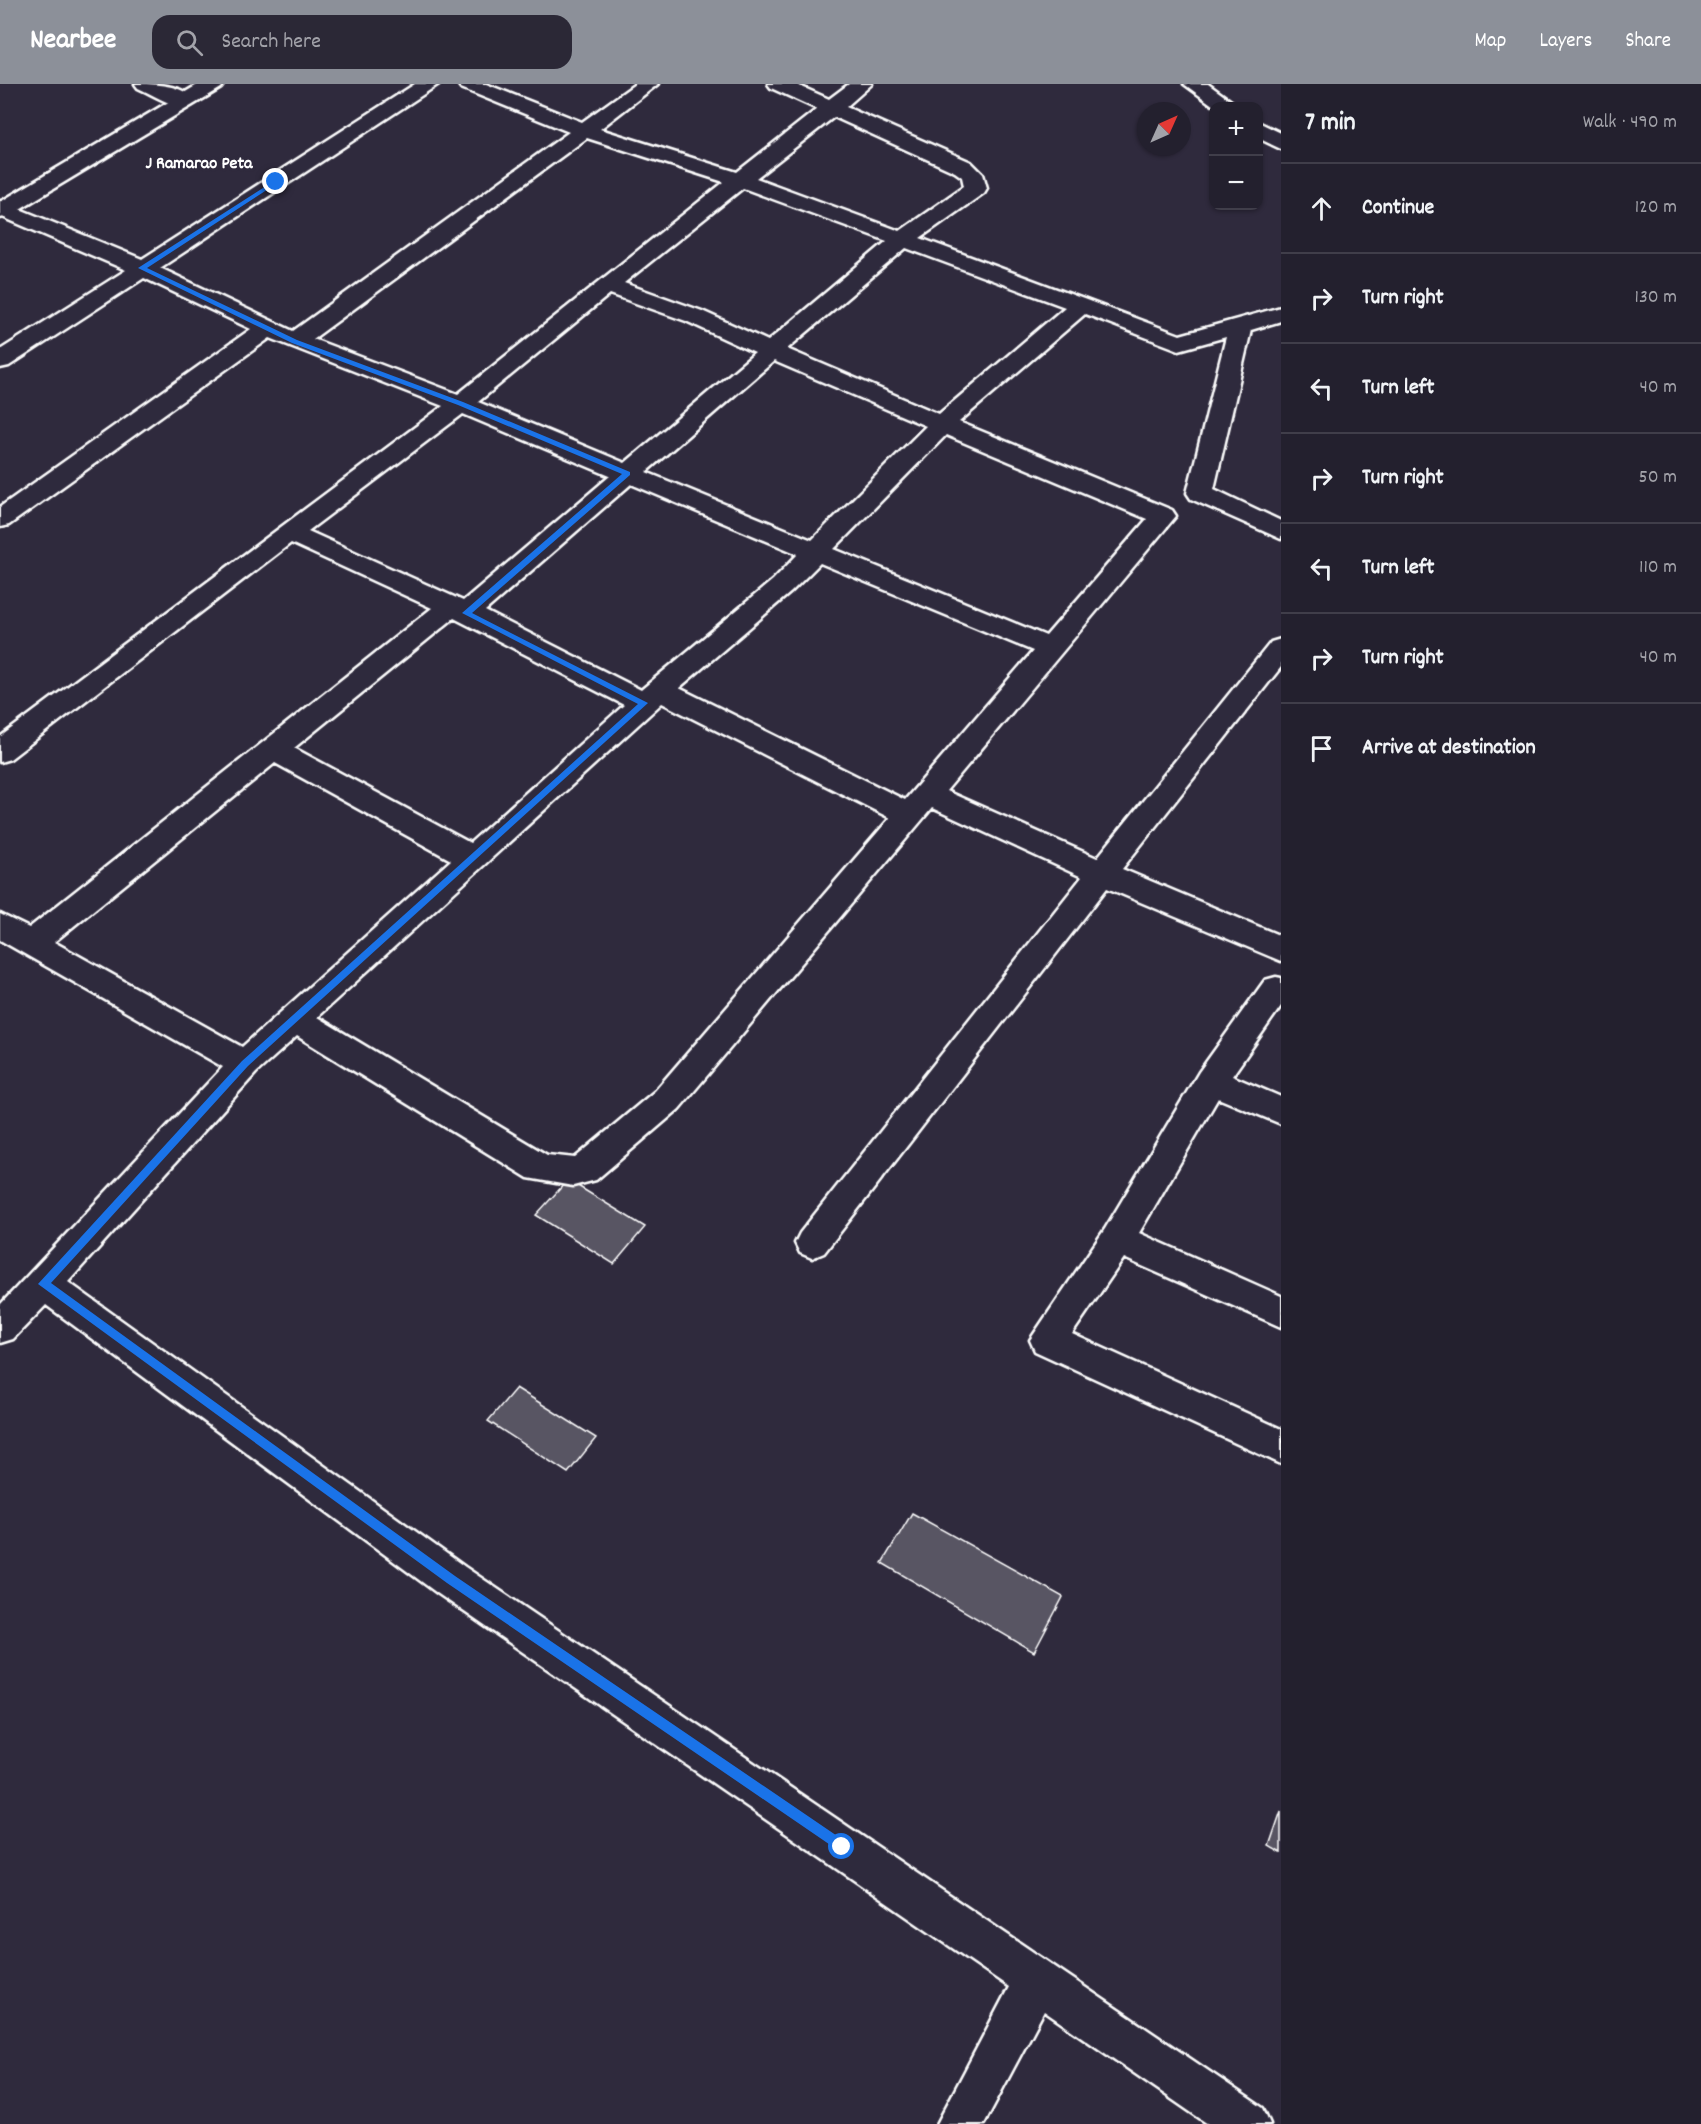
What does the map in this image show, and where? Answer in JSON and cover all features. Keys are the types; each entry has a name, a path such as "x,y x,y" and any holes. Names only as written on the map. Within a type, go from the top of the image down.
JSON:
{"street":[{"path":"145,84 185,101"},
{"path":"1,209 214,84"},
{"path":"5,353 429,84"},
{"path":"468,84 583,130 741,180 1179,343 1241,324 1281,315"},
{"path":"294,341 648,84"},
{"path":"31,943 273,749 459,610 628,474 903,239 976,188 972,174 963,166 778,84"},
{"path":"0,752 460,404 862,84"},
{"path":"1194,84 1221,102"},
{"path":"1263,131 1281,143"},
{"path":"1,209 142,268 294,341 460,404 1051,648"},
{"path":"294,1019 540,1168 573,1172 584,1170 667,1100 1163,516 942,424 694,316 607,285"},
{"path":"0,1328 44,1284 245,1064 652,696 782,586 942,424 1082,305"},
{"path":"1241,324 1200,493 1281,531"},
{"path":"0,519 268,328"},
{"path":"290,532 652,696 919,804 1101,873 1281,949"},
{"path":"812,1244 1101,873 1281,648"},
{"path":"273,749 472,858"},
{"path":"0,926 245,1064"},
{"path":"1279,988 1211,1081 1117,1239 1048,1340 1281,1447"},
{"path":"1211,1081 1281,1111"},
{"path":"1117,1239 1281,1312"},
{"path":"44,1284 451,1580 1247,2124"},
{"path":"960,2124 1037,1980"}],"building":[{"path":"568,1180 645,1227 614,1264 536,1215"},
{"path":"516,1388 596,1438 568,1473 488,1421"},
{"path":"912,1513 1063,1597 1034,1652 882,1563"},
{"path":"1281,1811 1281,1853 1269,1846"}],"district":[{"name":"J Ramarao Peta","path":"199,162"}],"route":[{"path":"276,182 142,268 294,341 460,404 628,474 466,613 644,703 245,1064 44,1284 451,1580 842,1847"}]}
